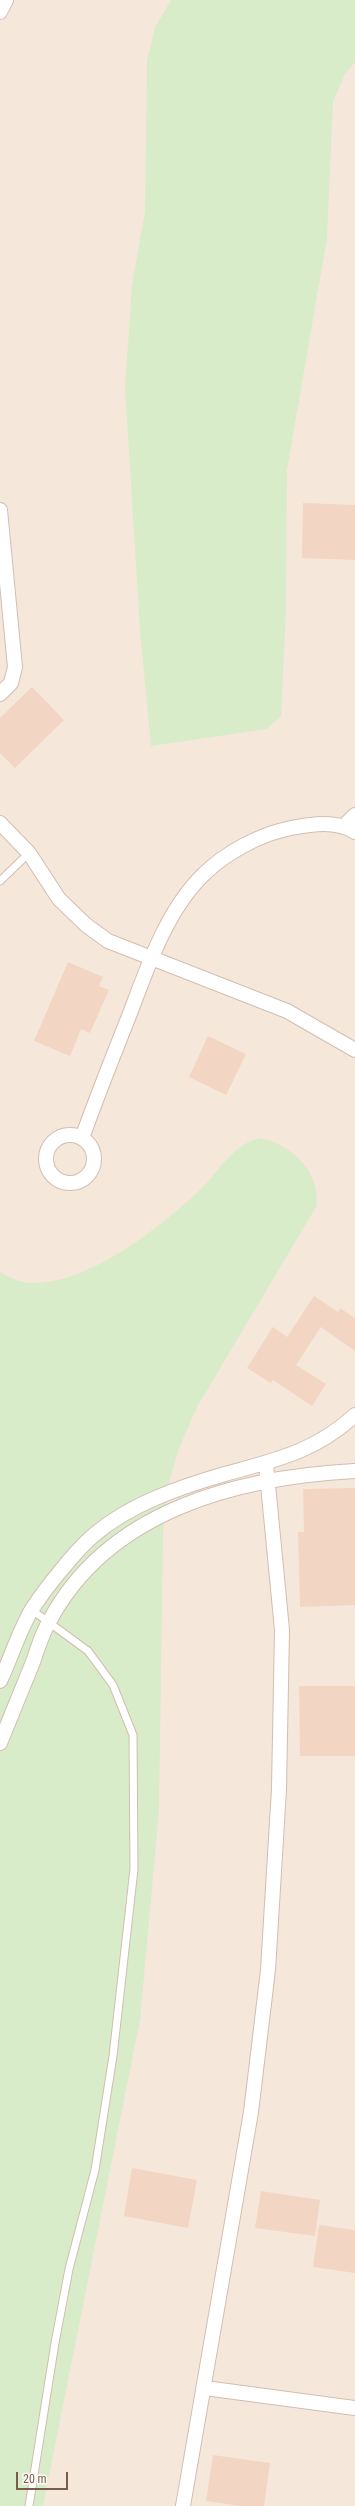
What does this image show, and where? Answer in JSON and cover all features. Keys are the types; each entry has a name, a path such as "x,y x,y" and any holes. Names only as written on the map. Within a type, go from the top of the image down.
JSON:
{"street":[{"path":"0,12 6,0"},
{"path":"0,510 15,667 12,683 0,694"},
{"path":"82,1138 151,958 178,907 203,875 238,848 281,830 306,825 350,829 355,815"},
{"path":"0,823 29,853 59,899 86,925 108,941 287,1011 355,1050"},
{"path":"0,1681 32,1610 54,1580 93,1535 138,1506 202,1481 266,1464 293,1455 325,1439 355,1415"},
{"path":"183,2506 205,2388 251,2112 268,1970 280,1789 282,1630 266,1464"},
{"path":"0,1743 49,1621 86,1567 113,1544 140,1525 213,1493 267,1480 355,1471"},
{"path":"205,2388 355,2408"}],"lane":[{"path":"0,881 29,853"},
{"path":"29,2506 66,2284 95,2170 113,2056 134,1869 133,1735 113,1685 88,1651 32,1610"}],"shaded area":[{"path":"0,0 355,0 355,2506 0,2506"}],"green space":[{"path":"171,0 355,0 355,62 345,74 333,102 327,238 287,470 286,609 281,716 267,729 151,746 140,631 125,387 132,285 145,211 147,60 155,28"},
{"path":"260,1138 272,1141 283,1147 302,1162 314,1183 317,1195 316,1207 197,1407 179,1448 169,1482 163,1532 159,1811 140,2020 43,2506 0,2506 0,1272 19,1281 42,1283 67,1278 118,1254 166,1220 186,1203 203,1187 228,1158 242,1146"}],"building":[{"path":"303,503 355,505 355,560 302,558"},
{"path":"32,687 64,720 15,768 0,753 0,718"},
{"path":"68,962 103,977 99,986 109,990 90,1033 81,1029 70,1056 34,1041"},
{"path":"208,1036 246,1054 226,1095 189,1077"},
{"path":"314,1296 338,1312 340,1308 355,1318 355,1351 321,1327 296,1365 326,1384 312,1406 273,1380 271,1383 247,1368 273,1327 287,1337"},
{"path":"355,1488 355,1605 300,1607 298,1532 304,1532 303,1489"},
{"path":"299,1686 355,1686 355,1756 300,1756"},
{"path":"132,2168 197,2180 188,2228 124,2216"},
{"path":"261,2191 320,2200 315,2236 255,2228"},
{"path":"319,2225 355,2230 355,2273 313,2267"},
{"path":"213,2455 270,2463 264,2506 240,2506 206,2501"}]}
